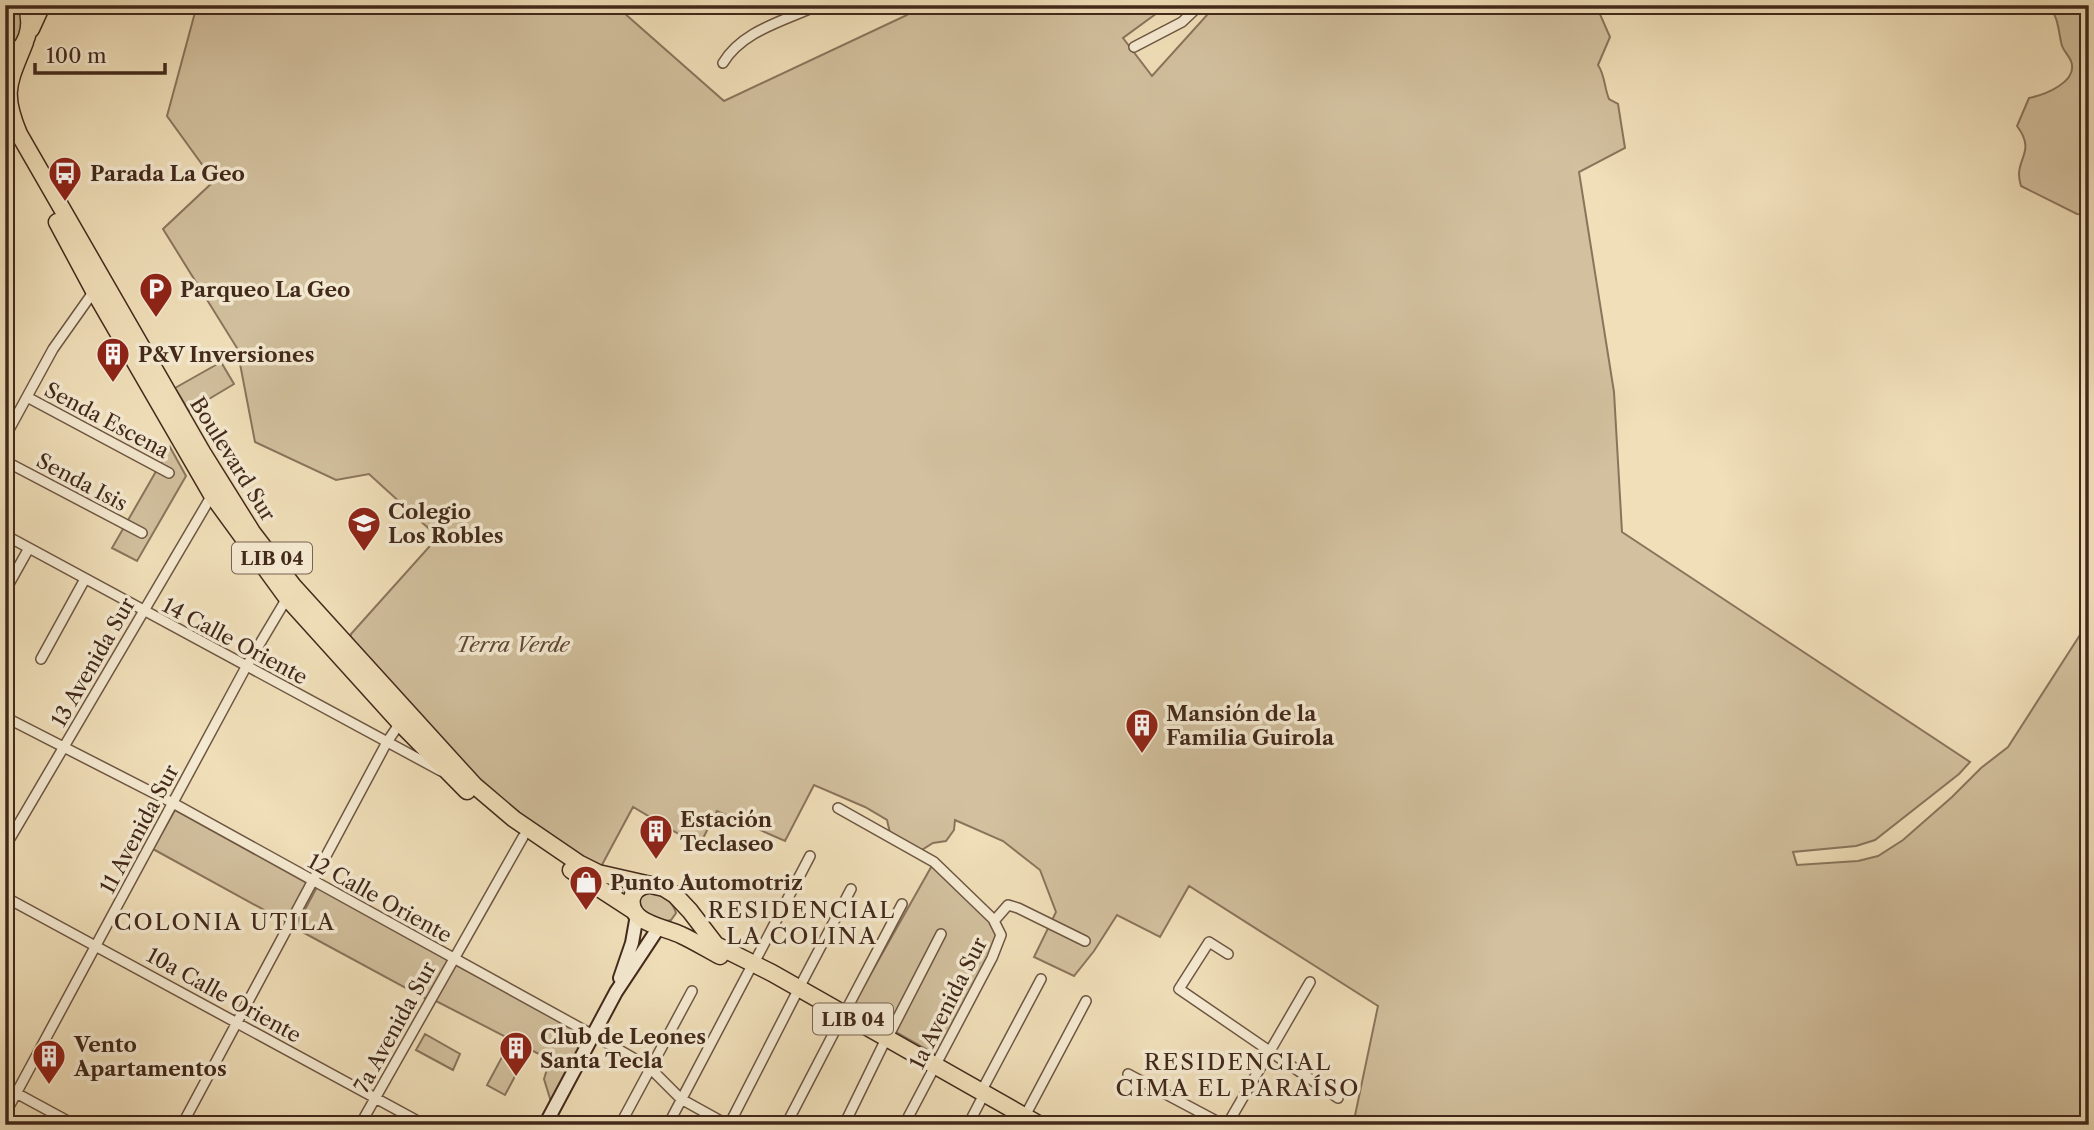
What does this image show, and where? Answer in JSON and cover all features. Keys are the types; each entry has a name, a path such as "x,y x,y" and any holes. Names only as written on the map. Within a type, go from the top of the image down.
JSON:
{"highway":[{"path":"26,5 30,23 26,38"},
{"path":"11,61 42,5"},
{"name":"Boulevard Sur","path":"11,61 9,107 19,134 202,452 252,532 294,587 404,710 486,796 526,828 580,864 598,873 648,885"},
{"name":"Boulevard Sur","path":"5,129 94,291 212,495 287,598 449,775 523,837 635,913"},
{"path":"635,913 631,901 635,891 648,885"},
{"name":"LIB 04","path":"648,885 664,888 678,898 714,943 751,967 1025,1121 1040,1125"},
{"path":"662,928 672,927 681,918 682,906 678,898"},
{"name":"LIB 04","path":"635,913 650,924 751,967"}],"street":[{"path":"723,63 731,50 746,37 818,5"},
{"path":"1134,47 1182,22 1200,5"},
{"path":"5,77 11,61"},
{"path":"5,438 53,349 94,291"},
{"name":"Senda Escena","path":"27,397 169,474"},
{"name":"Senda Isis","path":"5,461 142,533"},
{"name":"13 Avenida Sur","path":"5,847 212,495"},
{"name":"14 Calle Oriente","path":"5,535 449,775"},
{"path":"5,591 29,548"},
{"path":"41,660 85,579"},
{"name":"11 Avenida Sur","path":"5,1114 246,667 287,598"},
{"name":"12 Calle Oriente","path":"5,717 173,803 593,1035 649,1067 681,1099 724,1124"},
{"path":"183,1125 387,742 400,723"},
{"name":"1a Avenida Sur","path":"838,808 929,858 994,921 1002,935 904,1125"},
{"name":"7a Avenida Sur","path":"360,1125 523,837"},
{"path":"668,1125 810,856"},
{"path":"724,1124 851,889"},
{"name":"10a Calle Oriente","path":"5,897 425,1125"},
{"path":"786,1125 902,904"},
{"path":"994,921 1008,905 1085,941"},
{"path":"616,992 632,943 635,913"},
{"path":"545,1125 616,992 662,928"},
{"path":"844,1125 941,934"},
{"path":"1228,954 1209,942 1179,989 1339,1098"},
{"path":"968,1125 1041,979"},
{"path":"1128,1073 1225,1125 1310,982"},
{"path":"620,1125 692,991"},
{"path":"1025,1121 1086,1001"},
{"path":"5,1087 75,1125"}],"green space":[{"path":"5,5 21,5 24,27 5,54"},
{"name":"Terra Verde","path":"197,5 615,5 724,101 907,15 909,5 1168,5 1123,38 1152,76 1216,5 1596,5 1610,37 1598,65 1609,99 1618,104 1625,148 1579,172 1614,392 1622,532 1970,762 1959,774 1875,840 1856,846 1793,852 1797,865 1858,861 1878,856 1903,840 1981,768 2008,747 2089,621 2089,1125 1353,1125 1378,1006 1189,886 1160,937 1117,915 1074,976 1034,957 1056,912 1040,870 1003,841 955,820 954,830 946,841 933,843 920,851 890,833 887,820 865,807 814,785 785,841 717,811 699,846 633,807 596,876 629,886 622,897 477,782 350,641 351,634 438,537 369,474 336,480 255,442 237,348 163,229 214,181 167,116"},
{"path":"2049,5 2089,5 2089,215 2077,214 2021,186 2019,177 2025,143 2017,126 2029,98 2059,86 2070,75 2072,68 2062,45 2056,18"},
{"path":"221,362 234,384 189,411 175,388"},
{"path":"170,447 186,476 137,561 112,548"},
{"path":"175,810 307,883 286,922 153,849"},
{"path":"934,862 998,926 999,944 940,1057 852,1007"},
{"path":"317,887 448,960 426,999 295,928"},
{"path":"653,891 672,905 676,913 671,920 662,922 643,913 637,898 640,894"},
{"path":"454,964 589,1036 552,1105 544,1079 548,1066 543,1056 434,1000"},
{"path":"425,1034 460,1054 453,1070 416,1050"},
{"path":"502,1057 520,1067 505,1095 487,1085"}],"place":[{"name":"Parada La Geo","path":"65,203"},
{"name":"Parqueo La Geo","path":"156,319"},
{"name":"P&V Inversiones","path":"113,384"},
{"name":"Colegio Los Robles","path":"364,553"},
{"name":"Mansión de la Familia Guirola","path":"1142,755"},
{"name":"Estación Teclaseo","path":"656,861"},
{"name":"Punto Automotriz","path":"586,912"},
{"name":"Club de Leones Santa Tecla","path":"516,1078"},
{"name":"Vento Apartamentos","path":"49,1086"}],"district":[{"name":"COLONIA UTILA","path":"225,922"},
{"name":"RESIDENCIAL LA COLINA","path":"802,923"},
{"name":"RESIDENCIAL CIMA EL PARAÍSO","path":"1238,1075"}]}
